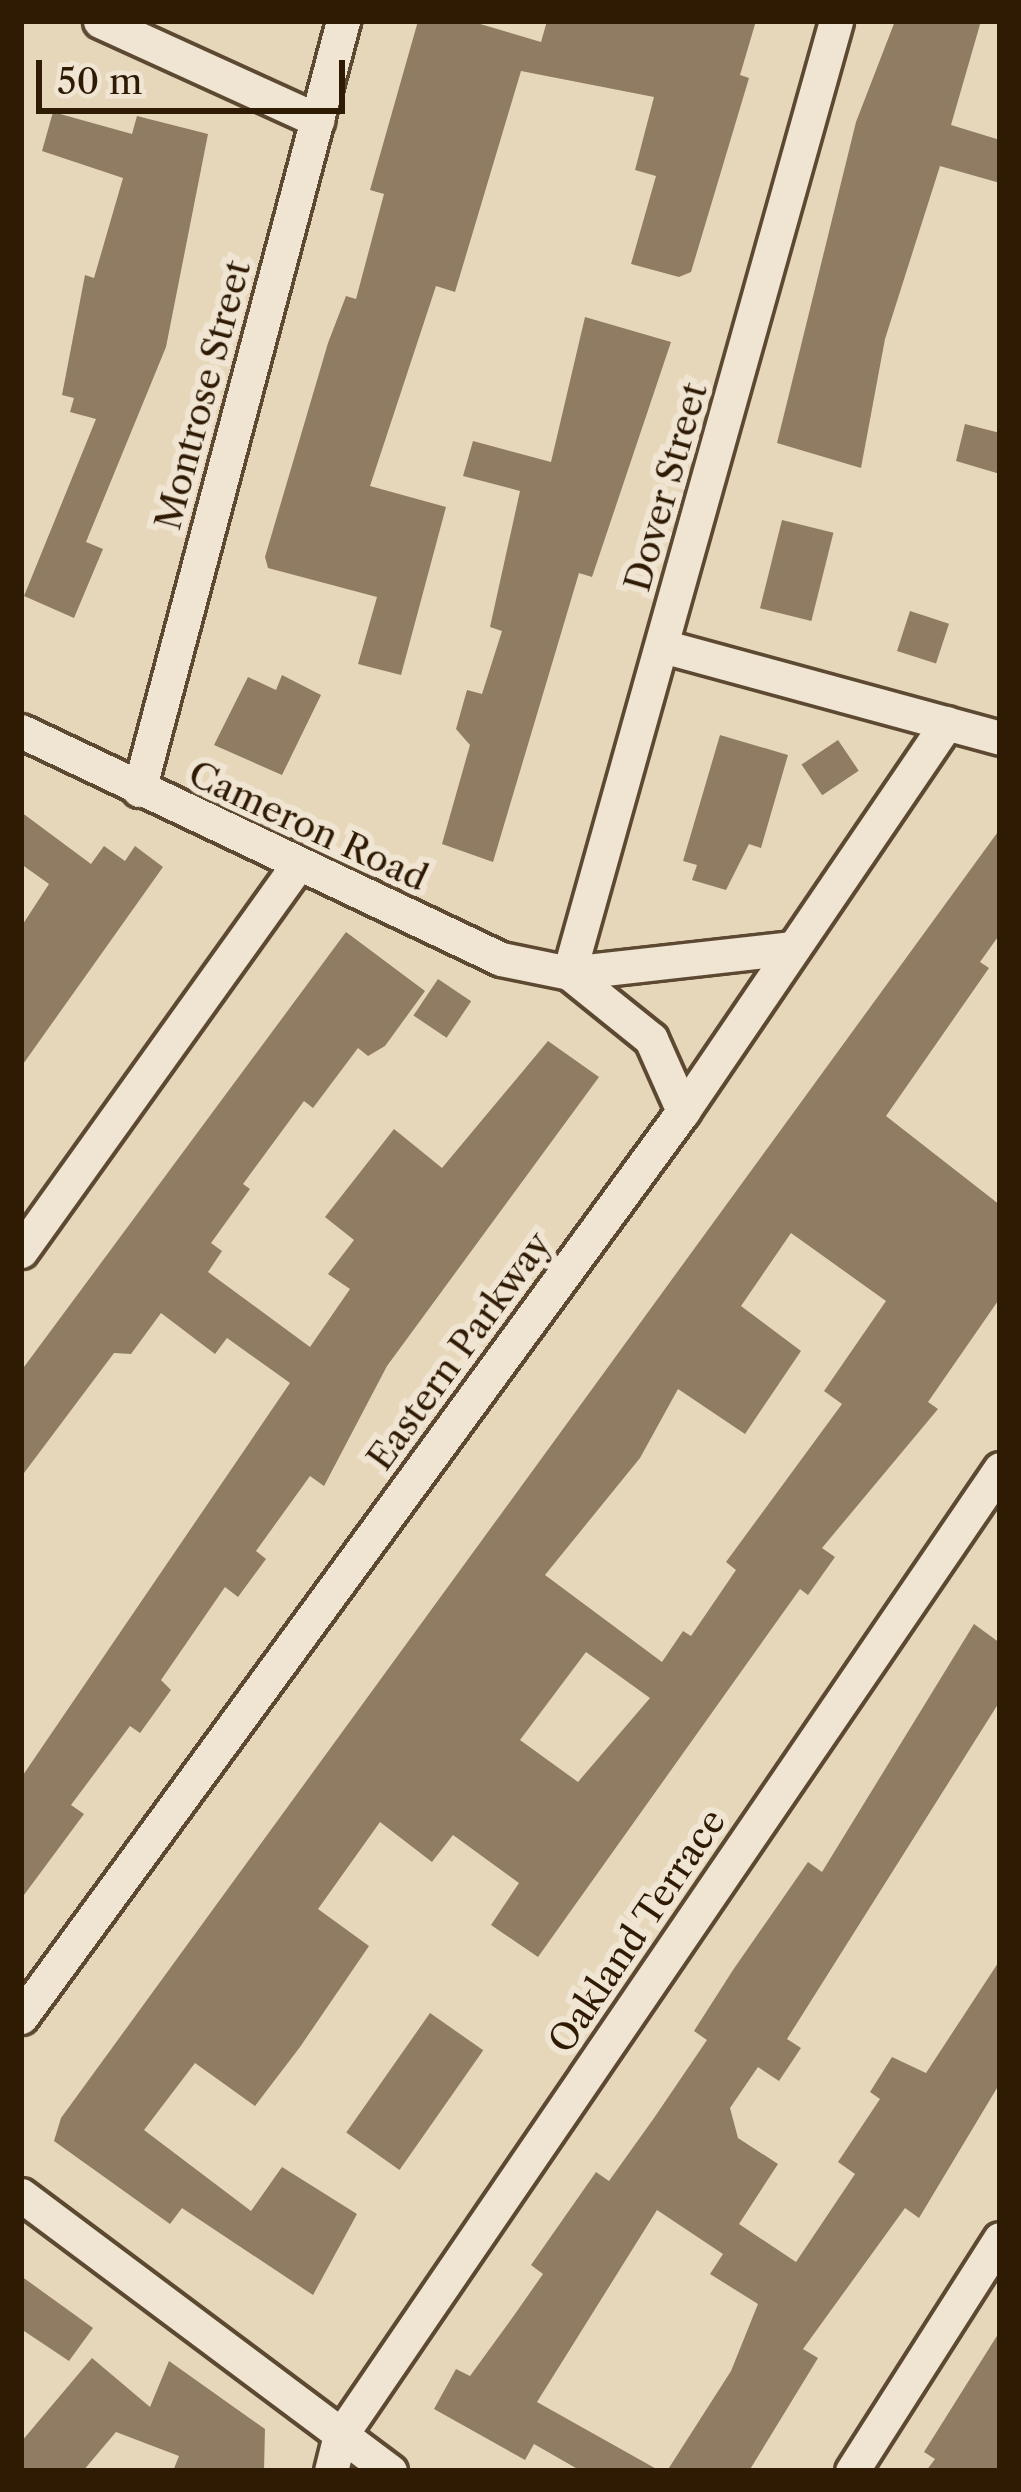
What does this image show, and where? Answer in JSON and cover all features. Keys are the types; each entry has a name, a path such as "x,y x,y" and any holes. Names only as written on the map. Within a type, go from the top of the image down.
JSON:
{"street":[{"path":"100,21 316,120"},
{"name":"Montrose Street","path":"139,790 343,21"},
{"name":"Dover Street","path":"569,973 836,21"},
{"path":"662,646 1000,738"},
{"name":"Eastern Parkway","path":"21,2018 683,1111 947,723"},
{"name":"Cameron Road","path":"21,731 501,959 569,973 791,948"},
{"path":"21,1251 298,864"},
{"name":"Cameron Road","path":"569,973 651,1039 683,1111"},
{"name":"Oakland Terrace","path":"335,2454 1000,1469"},
{"path":"21,2195 335,2454 390,2471"},
{"path":"852,2471 1000,2239"}],"building":[{"path":"418,21 470,21 541,42 547,21 756,21 740,75 749,78 691,272 679,277 631,264 656,176 635,170 654,97 521,71 455,292 436,286 370,486 446,507 401,675 358,664 377,597 268,568 265,557 328,343 346,296 356,299 384,194 370,190"},
{"path":"895,21 981,21 951,125 1000,140 1000,183 940,166 885,339 861,468 777,443 856,122"},
{"path":"53,112 132,134 137,116 208,134 166,347 86,542 103,549 74,618 24,596 96,419 70,412 74,398 62,395 85,275 94,278 123,178 42,151"},
{"path":"585,317 671,342 592,577 579,573 493,862 442,844 470,745 456,729 467,690 482,694 502,631 490,627 520,491 463,476 473,441 551,462"},
{"path":"965,424 1000,433 1000,474 956,461"},
{"path":"782,520 833,533 811,621 760,608"},
{"path":"910,611 949,624 936,664 897,651"},
{"path":"282,675 321,695 282,775 214,745 248,677 276,690"},
{"path":"720,735 788,755 761,848 749,844 726,890 692,880 697,865 683,861"},
{"path":"838,740 859,771 822,795 802,765"},
{"path":"21,812 91,864 104,846 125,861 135,846 163,867 21,1067 21,927 49,884 21,864"},
{"path":"1000,829 1000,934 980,962 989,968 886,1116 1000,1205 1000,1298 928,1402 938,1409 822,1548 835,1557 808,1595 800,1589 538,1957 491,1925 519,1883 453,1835 432,1862 380,1822 318,1909 369,1946 255,2106 195,2063 144,2130 251,2211 282,2167 357,2214 313,2295 182,2208 170,2224 54,2141 61,2118","holes":["791,1233 886,1301 824,1391 842,1404 726,1562 736,1570 691,1636 683,1631 662,1662 545,1575 640,1458 678,1389 745,1434 801,1351 741,1306","586,1652 650,1698 578,1782 520,1740"]},
{"path":"346,932 425,991 385,1046 368,1056 358,1048 313,1108 304,1101 243,1184 250,1189 211,1243 222,1251 208,1272 310,1347 350,1289 328,1274 354,1240 325,1217 394,1129 442,1168 548,1041 599,1077 387,1366 324,1486 310,1476 256,1551 266,1559 238,1597 225,1587 161,1680 171,1690 140,1733 130,1726 71,1805 84,1814 21,1899 21,1778 290,1383 227,1338 215,1354 161,1313 131,1354 114,1353 21,1477 21,1371"},
{"path":"438,979 471,1001 447,1038 413,1015"},
{"path":"974,1624 1000,1643 1000,1701 787,2039 801,2048 779,2081 758,2067 730,2108 738,2138 778,2164 739,2224 796,2262 855,2174 838,2162 880,2099 870,2092 892,2057 926,2073 1000,1960 1000,2083 919,2218 905,2208 803,2349 818,2358 749,2471 667,2471 731,2371 758,2304 710,2274 723,2254 657,2210 537,2402 660,2471 581,2471 534,2444 525,2460 434,2409 456,2369 470,2376 543,2274 531,2265 596,2172 609,2181 654,2118 707,2040 694,2031 733,1970 808,1862 822,1872"},
{"path":"430,2013 483,2050 400,2170 346,2133"},
{"path":"21,2276 93,2328 69,2361 21,2329"},
{"path":"1000,2331 1000,2471 926,2471 935,2459 924,2452"},
{"path":"92,2358 150,2407 169,2361 265,2429 264,2471 173,2471 179,2456 116,2432 83,2471 21,2471 21,2442"}]}
